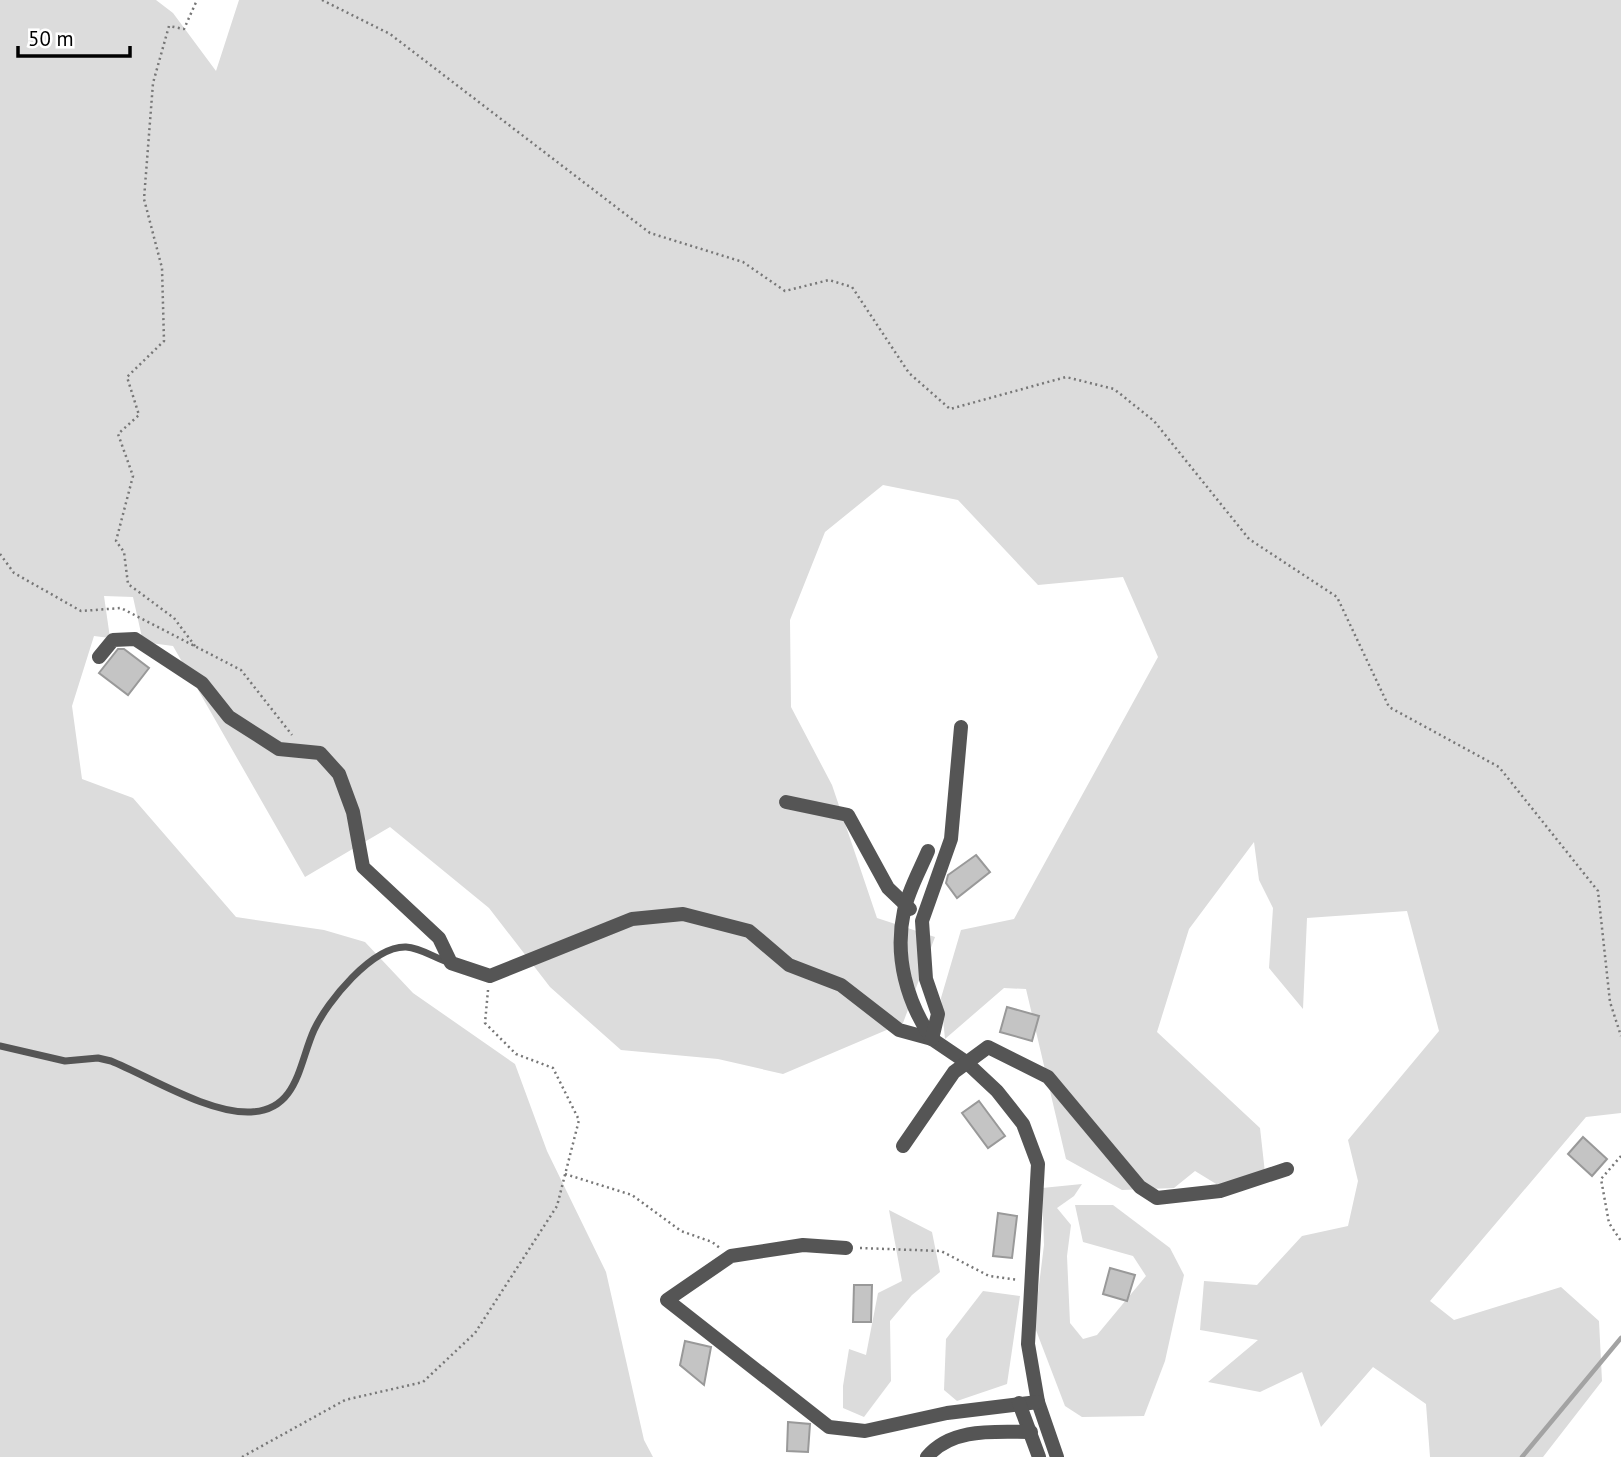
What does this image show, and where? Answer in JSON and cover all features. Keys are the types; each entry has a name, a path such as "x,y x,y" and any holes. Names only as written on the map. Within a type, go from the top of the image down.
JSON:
{"street":[{"path":"99,657 113,640 135,639 202,683 229,717 279,749 320,753 340,774 353,812 363,867 439,938 451,963 490,976 632,919 683,914 749,931 789,965 841,985 899,1030 932,1039 966,1062 997,1091 1023,1124 1038,1164 1028,1344 1038,1402 1057,1457"},
{"path":"932,1039 938,1014 926,979 922,920 951,839 961,727"},
{"path":"786,802 848,816 888,888 922,920"},
{"path":"928,851 906,905 902,967 913,1010 932,1039"},
{"path":"903,1146 954,1072 988,1047 1048,1077 1140,1187 1157,1198 1220,1191 1287,1169"},
{"path":"846,1248 803,1245 731,1256 667,1300 819,1422 847,1432 865,1431 947,1413 1038,1402"},
{"path":"1019,1403 1039,1457"},
{"path":"927,1457 945,1441 960,1435 1031,1432"}],"lane":[{"path":"0,1046 65,1061 111,1061 160,1085 231,1110 263,1111 279,1102 294,1087 319,1021 368,964 389,951 406,947 451,963"}],"path":[{"path":"195,646 174,618 128,584 124,552 116,541 133,476 118,434 139,415 127,377 164,341 162,268 144,199 153,83 169,26 184,29 197,0"},
{"path":"322,0 390,34 650,233 743,262 785,291 829,280 852,287 909,373 950,409 1066,377 1114,389 1154,421 1249,539 1337,597 1389,708 1499,767 1598,891 1610,1002 1621,1036"},
{"path":"242,1457 345,1400 423,1382 475,1333 557,1206 579,1120 553,1068 516,1054 485,1023 490,976"},
{"path":"1621,1156 1601,1179 1609,1223 1621,1241"},
{"path":"565,1174 632,1195 653,1214 681,1231 712,1242 731,1256"},
{"path":"846,1248 941,1251 989,1276 1032,1282"}],"shaded area":[{"path":"0,0 156,0 173,13 216,71 239,0 1621,0 1621,1113 1586,1117 1430,1301 1454,1320 1561,1287 1599,1321 1602,1381 1543,1457 1430,1457 1426,1404 1373,1367 1321,1427 1302,1372 1260,1392 1208,1382 1258,1340 1200,1330 1204,1281 1257,1285 1302,1236 1348,1226 1358,1181 1348,1140 1439,1031 1407,911 1307,918 1303,1009 1269,968 1273,908 1259,880 1254,842 1189,929 1157,1032 1260,1128 1266,1182 1226,1190 1195,1171 1174,1188 1122,1190 1066,1159 1026,989 1004,988 945,1039 941,998 961,930 1014,919 1158,657 1123,577 1038,585 958,500 883,485 825,532 790,620 791,707 832,785 877,918 935,937 903,1023 783,1074 718,1059 621,1050 550,987 489,908 390,827 305,877 173,646 143,642 133,597 104,596 110,638 94,636 72,706 82,779 133,798 236,917 324,930 365,942 413,993 515,1064 547,1151 606,1272 644,1440 653,1457 0,1457"},
{"path":"1082,1184 1074,1196 1057,1208 1071,1225 1067,1256 1070,1323 1083,1339 1097,1335 1146,1276 1133,1256 1083,1242 1075,1205 1113,1205 1170,1248 1184,1275 1165,1361 1144,1416 1082,1417 1065,1406 1034,1325 1044,1245 1042,1188"},
{"path":"889,1210 932,1232 940,1272 912,1295 890,1321 891,1381 864,1417 843,1408 843,1386 849,1349 866,1355 878,1293 902,1281"},
{"path":"983,1291 1020,1296 1007,1384 957,1401 944,1390 946,1339"}],"building":[{"path":"118,649 124,649 149,668 128,695 99,673"},
{"path":"976,855 990,872 957,898 946,883 948,875"},
{"path":"1007,1007 1039,1016 1032,1041 1000,1032"},
{"path":"979,1101 1005,1136 988,1148 962,1113"},
{"path":"1583,1137 1607,1159 1592,1176 1568,1154"},
{"path":"998,1213 1017,1216 1012,1258 993,1256"},
{"path":"1110,1268 1135,1275 1127,1301 1103,1294"},
{"path":"854,1285 872,1285 871,1322 853,1322"},
{"path":"685,1341 711,1347 704,1385 680,1365"},
{"path":"788,1422 810,1424 808,1452 787,1451"}],"waterway":[{"path":"1522,1457 1621,1338"}]}
